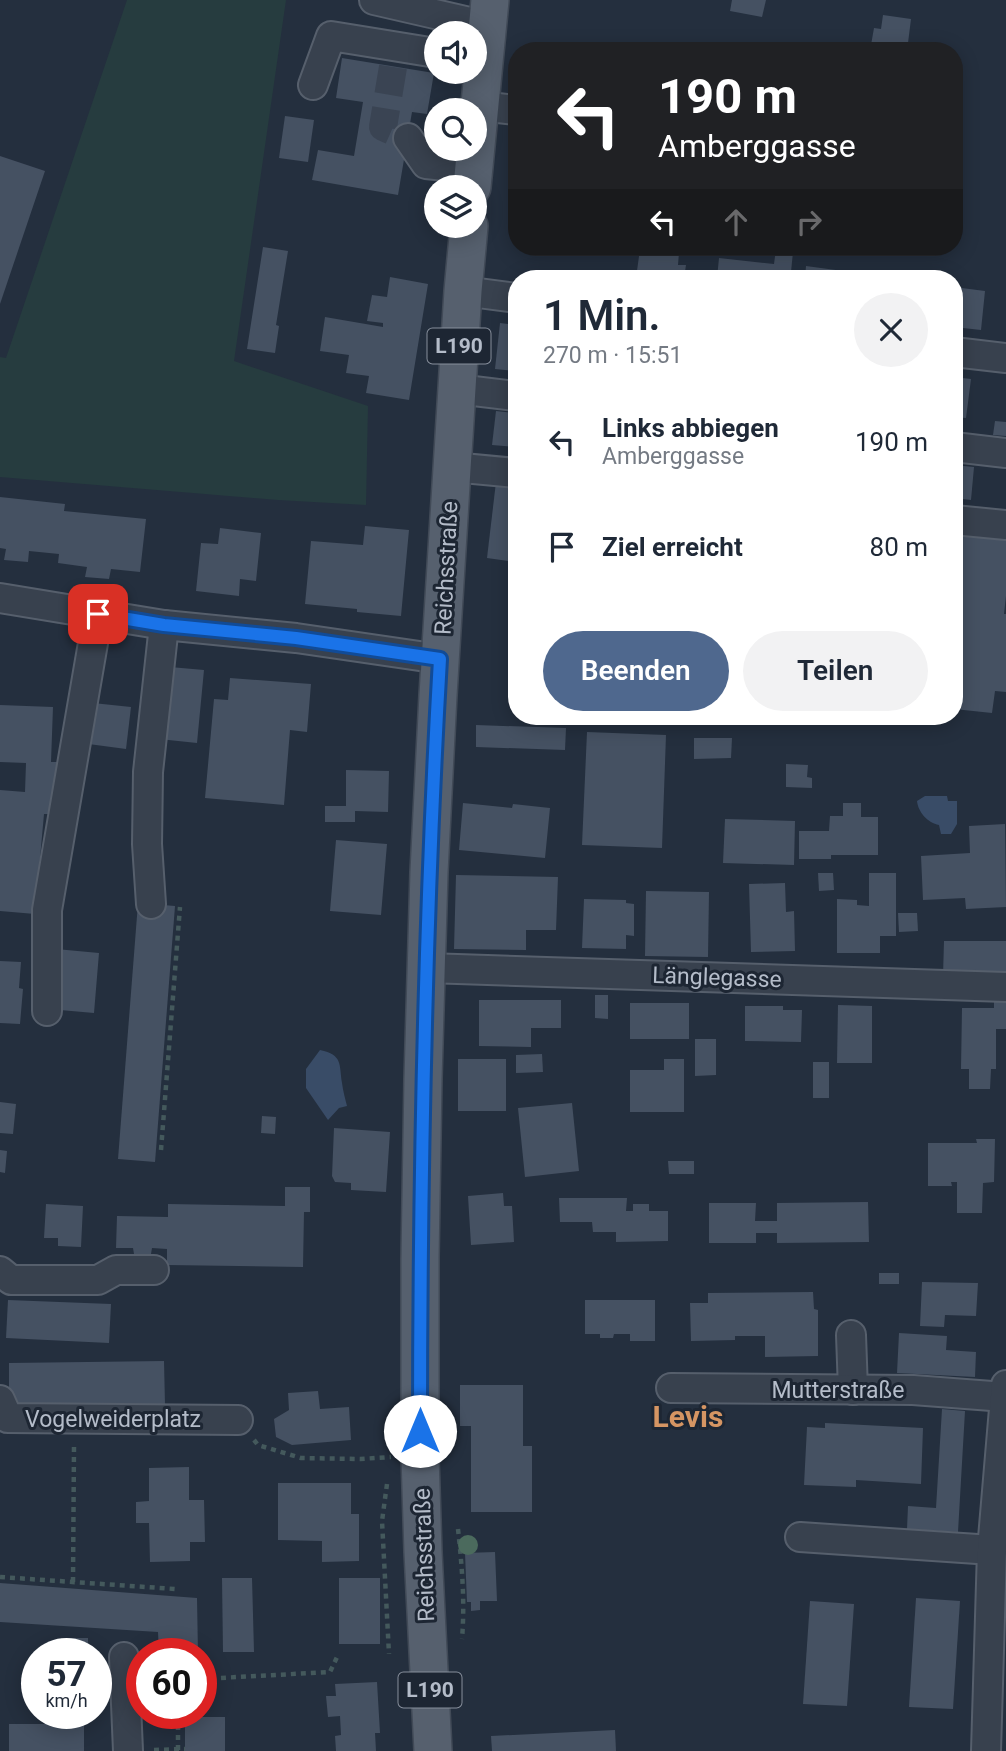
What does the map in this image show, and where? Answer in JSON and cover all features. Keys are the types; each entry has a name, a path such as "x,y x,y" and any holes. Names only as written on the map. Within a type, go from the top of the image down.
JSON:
{"main road":[{"name":"Reichsstraße","path":"433,1751 422,1552 400,1461 420,1258 429,872 468,238"}],"street":[{"path":"374,0 440,21"},
{"path":"313,85 331,36 394,56 424,54"},
{"path":"487,107 508,109"},
{"path":"408,138 426,164 463,175"},
{"path":"463,291 508,297"},
{"path":"963,353 1006,358"},
{"path":"457,389 508,395"},
{"path":"963,448 1006,453"},
{"path":"452,467 508,472"},
{"path":"963,521 1006,525"},
{"path":"0,598 164,625 296,638 440,659"},
{"path":"47,1011 47,910 98,614"},
{"path":"161,904 147,844 148,772 164,625"},
{"name":"Länglegasse","path":"427,968 1006,987"},
{"path":"0,1271 11,1280 98,1280 116,1270 154,1270"},
{"path":"851,1335 853,1390"},
{"name":"Mutterstraße","path":"671,1388 1006,1391 992,1550 998,1599 986,1751"},
{"name":"Vogelweiderplatz","path":"0,1400 8,1418 238,1420"},
{"path":"800,1537 992,1550"},
{"path":"124,1657 128,1751"}],"path":[{"path":"161,904 181,904 161,1150"},
{"path":"72,1582 75,1419"},
{"path":"238,1420 258,1445 301,1458 400,1461"},
{"path":"387,1483 382,1521 383,1622 388,1654"},
{"path":"0,1577 175,1588"},
{"path":"217,1678 330,1672 338,1655"},
{"path":"178,1729 178,1751"}],"green space":[{"path":"127,0 286,0 234,361 368,406 366,505 0,477 0,357 6,358"}],"water":[{"path":"925,796 947,796 948,801 957,801 957,824 951,834 941,834 939,825 931,822 922,813 917,801"},
{"path":"320,1050 333,1055 338,1061 347,1106 339,1108 328,1120 306,1088 306,1069"}],"building":[{"path":"732,0 766,0 762,17 730,11"},
{"path":"883,15 911,19 908,42 872,42 874,28 881,29"},
{"path":"342,58 424,71 424,84 432,84 430,98 424,98 424,114 412,112 398,195 312,180 318,150 354,156 363,102 336,98"},
{"path":"285,116 314,120 308,162 279,158"},
{"path":"0,156 45,171 0,304"},
{"path":"263,247 288,251 276,325 279,326 275,353 247,349"},
{"path":"639,256 679,256 678,265 686,265 685,270 637,270"},
{"path":"775,256 793,256 791,270 718,270 719,258 774,264"},
{"path":"806,266 836,270 806,270"},
{"path":"390,277 428,284 409,400 366,393 369,376 346,373 349,355 320,351 325,317 383,327 383,323 367,321 372,295 387,297"},
{"path":"963,288 985,291 981,330 963,328"},
{"path":"500,323 508,324 508,370 495,369"},
{"path":"963,378 971,379 966,418 963,418"},
{"path":"496,411 508,412 508,446 492,445"},
{"path":"995,421 1006,422 1006,436 993,435"},
{"path":"963,466 974,467 971,500 963,499"},
{"path":"496,482 508,483 508,561 487,558"},
{"path":"0,497 65,504 64,511 146,519 140,572 111,569 109,579 85,577 87,567 58,563 59,554 29,551 28,562 4,560 6,549 0,548"},
{"path":"365,526 409,530 401,616 305,604 311,541 363,545"},
{"path":"220,528 261,533 256,581 240,579 239,596 196,591 201,543 218,544"},
{"path":"963,528 1006,540 1006,692 995,691 992,713 963,710"},
{"path":"170,667 204,670 197,743 159,739"},
{"path":"230,678 311,684 307,732 290,730 284,805 205,798 214,699 228,700"},
{"path":"93,703 131,707 126,749 81,743"},
{"path":"0,705 53,707 51,762 64,762 57,814 44,814 35,914 0,911 0,790 25,792 26,763 0,762"},
{"path":"476,725 566,728 565,750 476,747"},
{"path":"587,732 666,735 662,848 582,845"},
{"path":"694,738 732,738 731,758 694,759"},
{"path":"786,764 808,765 807,777 812,778 812,788 786,787"},
{"path":"346,770 389,771 388,812 355,811 355,822 325,822 325,806 346,806"},
{"path":"463,803 512,808 513,804 550,808 545,858 459,850"},
{"path":"843,803 861,803 861,817 878,817 878,855 831,855 831,859 799,859 799,831 829,831 830,816 843,816"},
{"path":"725,819 795,821 794,865 723,863"},
{"path":"1005,824 1006,907 966,909 965,898 923,900 921,856 970,853 969,826"},
{"path":"336,840 387,844 381,915 330,911"},
{"path":"818,873 833,873 834,890 819,891"},
{"path":"869,873 896,873 896,936 880,936 880,953 837,953 837,899 857,900 857,905 869,906"},
{"path":"456,875 558,877 556,930 526,930 526,950 454,949"},
{"path":"785,883 786,912 794,911 795,951 751,952 749,884"},
{"path":"646,891 709,892 708,957 645,956"},
{"path":"584,899 626,900 626,903 634,904 634,936 626,935 626,949 582,948"},
{"path":"138,903 175,906 155,1162 118,1159"},
{"path":"898,913 917,913 918,931 899,932"},
{"path":"944,941 1006,941 1006,976 943,976"},
{"path":"56,949 99,953 94,1013 60,1010"},
{"path":"0,961 21,962 19,988 23,989 20,1024 0,1023"},
{"path":"595,995 608,995 608,1019 595,1018"},
{"path":"479,1000 561,1000 561,1028 531,1028 531,1047 479,1046"},
{"path":"994,1002 1006,1002 1006,1029 996,1029 996,1069 991,1069 990,1089 969,1089 969,1069 961,1069 962,1008 994,1008"},
{"path":"630,1003 689,1003 689,1039 630,1039"},
{"path":"838,1005 872,1006 872,1063 837,1063"},
{"path":"745,1006 783,1006 783,1010 802,1010 801,1042 745,1041"},
{"path":"695,1039 716,1039 716,1075 695,1076"},
{"path":"542,1054 543,1072 516,1073 516,1055"},
{"path":"458,1059 506,1059 506,1111 458,1111"},
{"path":"664,1059 684,1059 684,1112 630,1112 630,1070 664,1070"},
{"path":"813,1062 829,1062 829,1098 813,1098"},
{"path":"0,1102 16,1104 13,1134 0,1133"},
{"path":"572,1103 579,1171 525,1177 518,1108"},
{"path":"262,1116 276,1117 275,1134 261,1133"},
{"path":"334,1128 390,1132 386,1192 351,1190 351,1183 335,1182 332,1176"},
{"path":"976,1139 995,1139 994,1182 983,1183 982,1213 957,1213 957,1182 951,1182 952,1186 928,1186 928,1143 977,1143"},
{"path":"0,1150 7,1151 5,1173 0,1172"},
{"path":"668,1161 694,1161 694,1174 669,1174"},
{"path":"285,1187 310,1187 310,1212 304,1212 303,1267 167,1265 167,1249 152,1248 151,1254 134,1254 133,1248 116,1248 117,1216 168,1217 168,1204 285,1206"},
{"path":"503,1193 504,1206 512,1206 514,1242 471,1245 468,1196"},
{"path":"559,1198 627,1198 626,1211 633,1211 633,1204 649,1204 649,1211 668,1211 668,1241 616,1242 616,1232 593,1232 592,1222 560,1222"},
{"path":"868,1202 869,1242 777,1243 777,1233 756,1233 756,1243 709,1243 709,1203 756,1203 755,1221 777,1221 777,1203"},
{"path":"46,1204 83,1206 81,1247 58,1246 58,1238 44,1238"},
{"path":"879,1273 899,1273 899,1284 879,1284"},
{"path":"922,1282 978,1283 976,1316 945,1315 944,1327 920,1326"},
{"path":"813,1292 814,1309 818,1310 818,1356 765,1357 765,1336 691,1341 690,1303 708,1303 708,1293"},
{"path":"8,1300 111,1304 109,1343 6,1338"},
{"path":"585,1300 655,1300 655,1341 630,1341 630,1334 614,1334 613,1338 600,1338 600,1334 585,1334"},
{"path":"899,1333 947,1336 946,1350 976,1352 975,1377 897,1373"},
{"path":"164,1361 165,1405 9,1406 9,1363"},
{"path":"460,1385 523,1385 523,1446 532,1446 532,1512 471,1512 471,1426 460,1426"},
{"path":"318,1391 320,1409 349,1407 351,1440 292,1445 276,1437 274,1419 289,1410 288,1393"},
{"path":"942,1409 965,1411 958,1532 907,1529 908,1506 936,1508"},
{"path":"825,1423 923,1428 921,1484 856,1480 856,1487 804,1485 807,1427 825,1428"},
{"path":"189,1467 189,1500 204,1500 205,1542 190,1542 190,1561 150,1562 149,1523 136,1523 136,1502 149,1501 149,1468"},
{"path":"278,1483 351,1483 351,1514 359,1514 359,1561 322,1562 322,1541 278,1540"},
{"path":"495,1552 497,1601 480,1601 480,1610 471,1611 471,1602 467,1602 465,1553"},
{"path":"222,1578 252,1578 254,1652 223,1652"},
{"path":"339,1578 380,1578 380,1644 339,1644"},
{"path":"0,1583 197,1598 198,1638 158,1638 158,1632 0,1622"},
{"path":"916,1598 960,1601 953,1709 909,1707"},
{"path":"810,1601 854,1604 847,1706 803,1704"},
{"path":"377,1682 380,1733 375,1733 376,1751 336,1751 335,1736 341,1735 340,1716 328,1717 326,1696 336,1696 335,1684"},
{"path":"217,1717 225,1717 225,1751 185,1751 185,1729 217,1729"},
{"path":"9,1724 21,1724 21,1729 84,1729 84,1751 9,1751"},
{"path":"615,1730 616,1751 492,1751 491,1736"}],"tunnel":[{"path":"393,67 383,127 408,138"}],"district":[{"name":"Levis","path":"688,1417"}],"route":[{"path":"98,614 164,625 296,638 440,659 429,872 423,1079 420,1431"}]}
